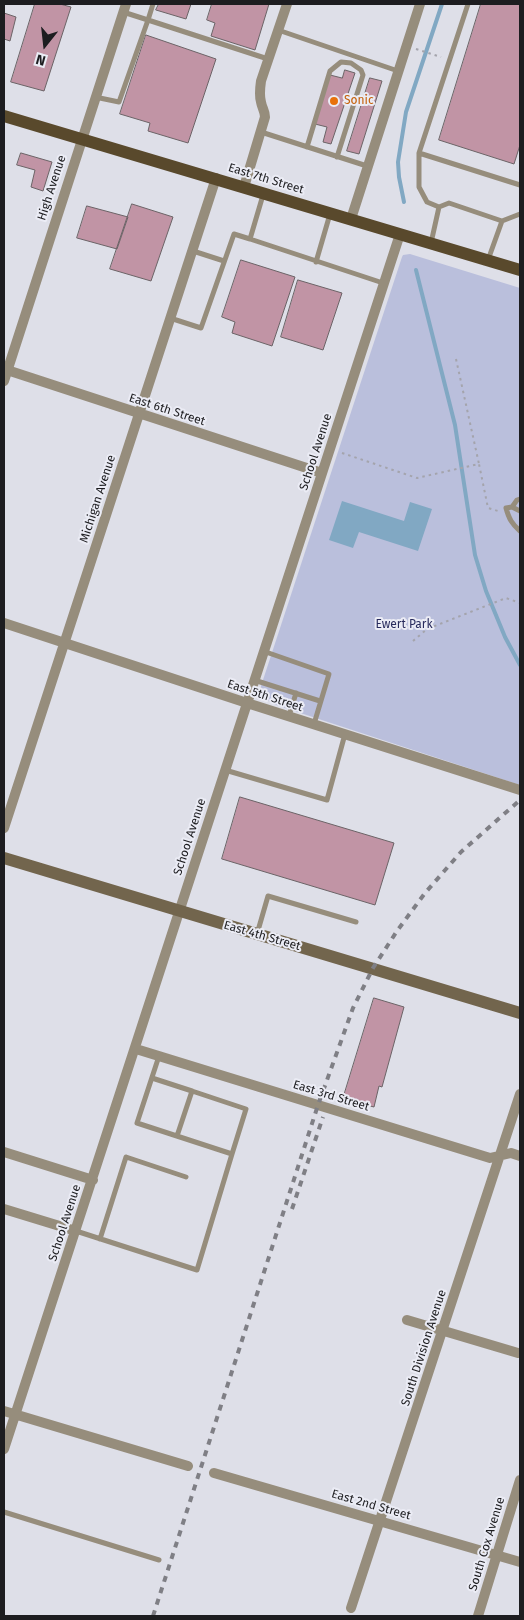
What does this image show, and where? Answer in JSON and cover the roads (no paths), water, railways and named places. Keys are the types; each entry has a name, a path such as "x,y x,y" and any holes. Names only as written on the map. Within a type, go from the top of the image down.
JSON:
{"main road":[{"name":"East 7th Street","path":"4,116 264,192 520,270"}],"street":[{"path":"244,187 265,118 260,90 268,59 287,4"},
{"path":"351,219 420,4"},
{"name":"High Avenue","path":"5,374 125,8"},
{"name":"Michigan Avenue","path":"4,828 216,178"},
{"name":"School Avenue","path":"4,1449 136,1049 263,651 400,234"},
{"name":"East 6th Street","path":"5,374 139,414 322,473"},
{"name":"East 5th Street","path":"4,623 289,717 520,790"},
{"name":"East 4th Street","path":"4,858 520,1014"},
{"name":"East 3rd Street","path":"136,1049 490,1158 511,1154 520,1156"},
{"name":"South Division Avenue","path":"349,1613 520,1094"},
{"path":"4,1152 93,1180"},
{"path":"4,1209 76,1231"},
{"path":"407,1320 518,1353"},
{"path":"4,1411 188,1466"},
{"name":"East 2nd Street","path":"214,1473 520,1562"},
{"name":"South Cox Avenue","path":"478,1616 520,1480"}],"lane":[{"path":"95,97 119,102 153,4"},
{"path":"468,4 419,153 419,187 428,202 439,207 449,203 502,221 520,214"},
{"path":"125,8 148,20 268,59"},
{"path":"278,30 398,71"},
{"path":"307,147 330,71 341,62 351,64 362,70 363,75 337,156"},
{"path":"261,132 368,166"},
{"path":"419,153 520,185"},
{"path":"250,240 264,192"},
{"path":"431,243 439,207"},
{"path":"316,262 331,213"},
{"path":"488,260 502,221"},
{"path":"170,318 201,328 234,234 384,283"},
{"path":"193,251 224,261"},
{"path":"512,507 520,499"},
{"path":"520,511 512,507 506,508 512,523 520,531"},
{"path":"263,651 329,674 314,724"},
{"path":"254,680 320,701"},
{"path":"289,717 296,693"},
{"path":"225,770 327,800 344,734"},
{"path":"257,934 268,896 356,922"},
{"path":"159,1056 137,1123 232,1154"},
{"path":"76,1231 197,1270 246,1109 152,1078"},
{"path":"177,1136 192,1091"},
{"path":"100,1239 126,1157 186,1176"},
{"path":"4,1512 159,1560"}],"waterway":[{"path":"404,202 398,162 406,112 442,4"},
{"path":"416,270 455,425 475,555 486,591 505,637 520,665"}],"railway":[{"path":"153,1616 318,1105 353,1008 373,968 425,893 461,852 520,800"},
{"path":"292,1209 323,1117"}],"place":[{"name":"Sonic","path":"334,101"}],"park label":[{"name":"Ewert Park","path":"404,625"}]}
